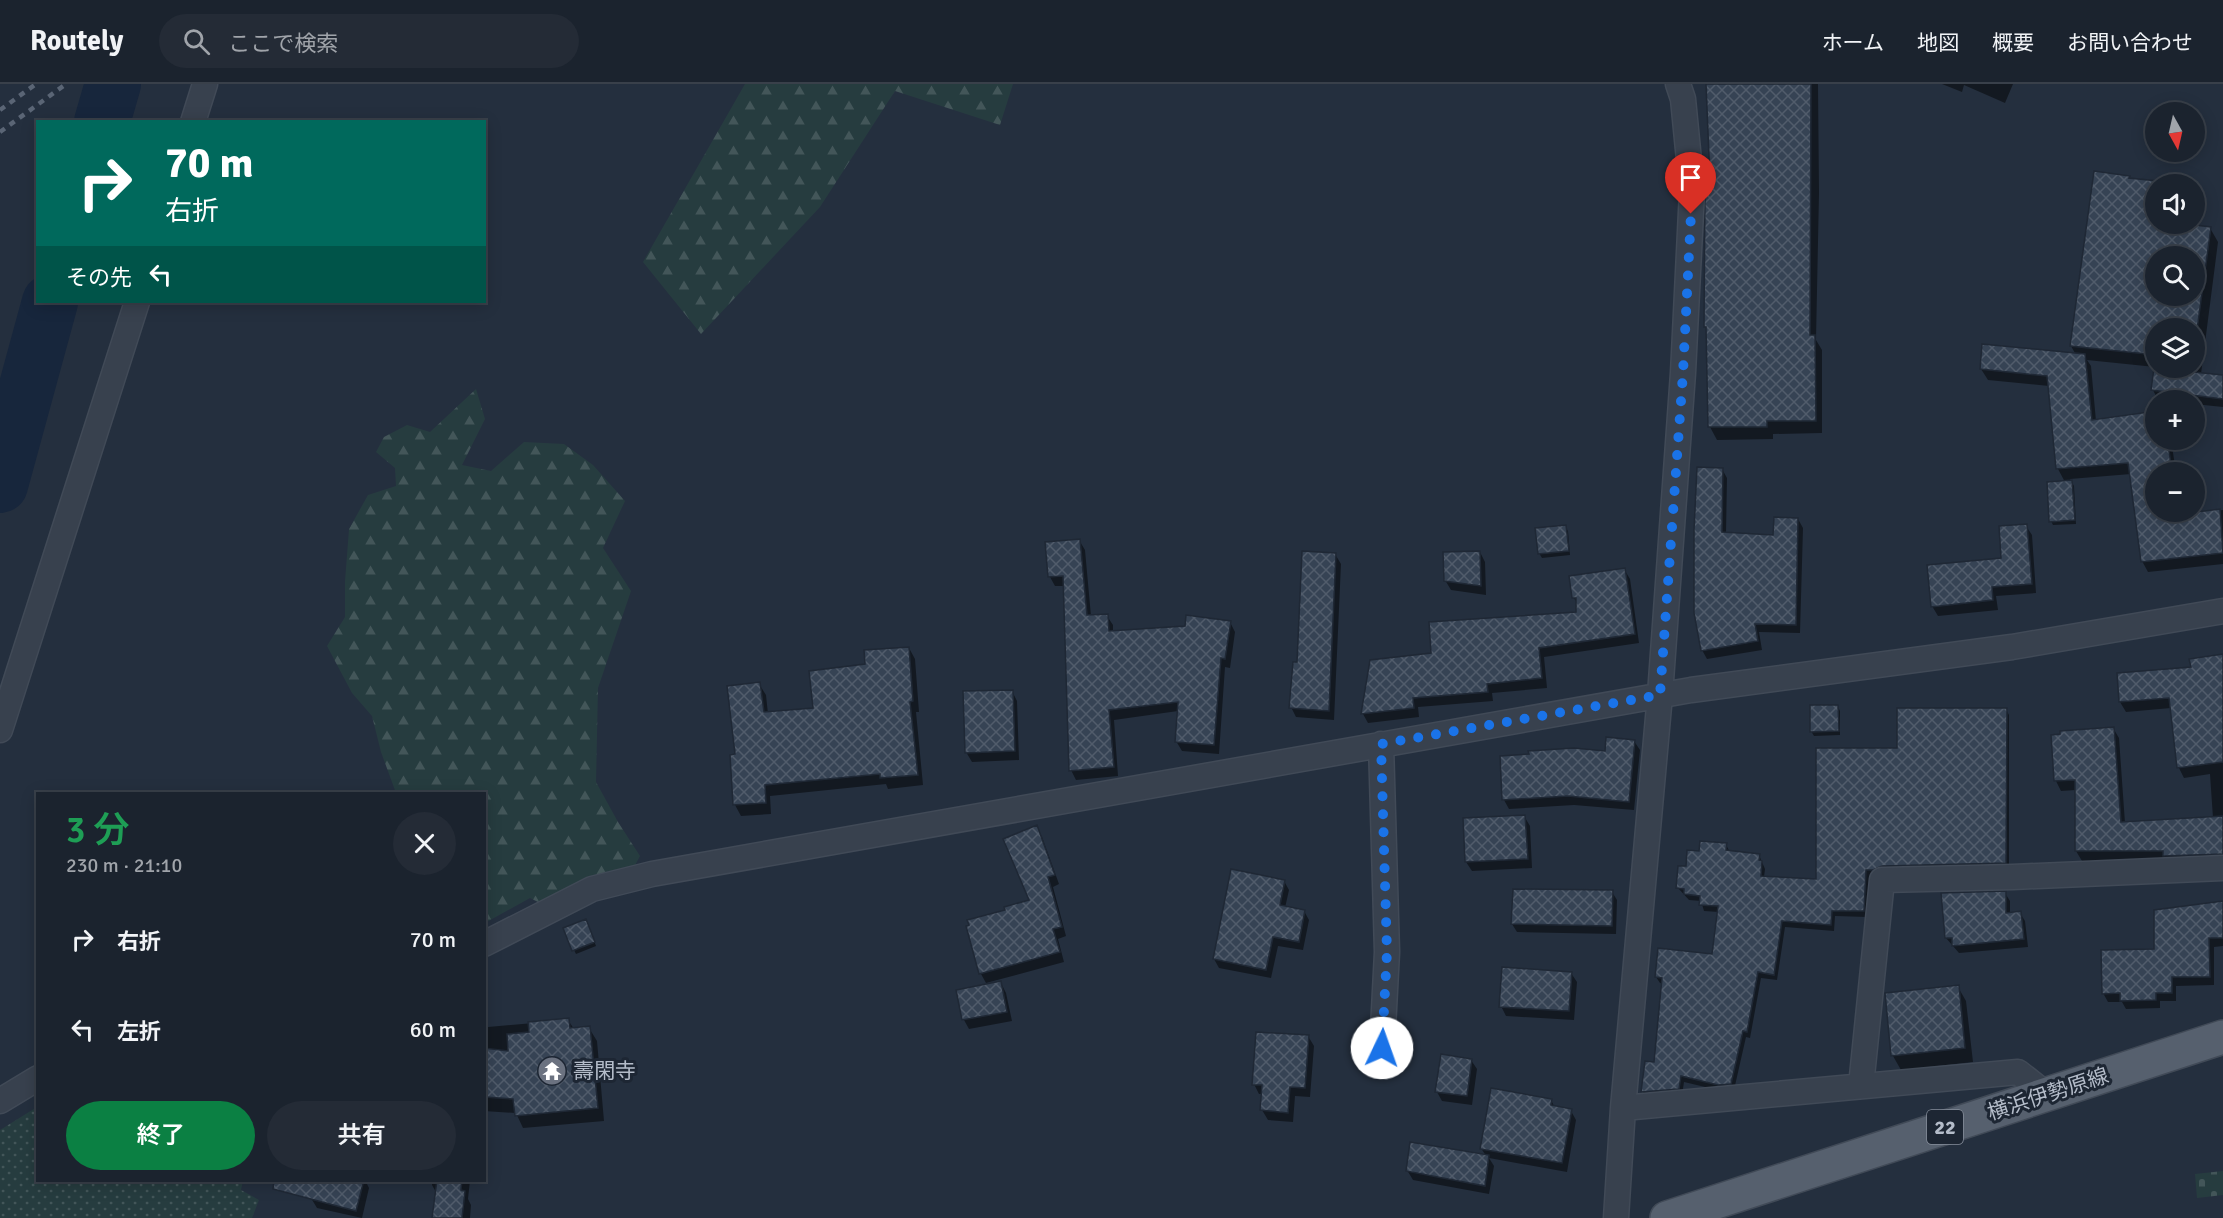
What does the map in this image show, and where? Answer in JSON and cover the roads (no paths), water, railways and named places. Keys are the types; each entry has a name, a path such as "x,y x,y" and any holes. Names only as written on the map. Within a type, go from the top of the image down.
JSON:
{"main road":[{"name":"横浜伊勢原線","path":"1667,1218 2223,1037"}],"street":[{"path":"194,120 205,84"},
{"path":"1616,1218 1623,1108 1660,695 1683,373 1692,191 1683,99 1678,84"},
{"path":"0,730 136,303"},
{"path":"486,943 592,890 652,874 1660,695 2012,647 2223,611"},
{"path":"1381,744 1387,952 1382,1048"},
{"path":"1861,1086 1882,880 2223,868"},
{"path":"1623,1108 2018,1072 2046,1094"},
{"path":"0,1101 36,1079"}],"waterway":[{"path":"103,120 113,84"},
{"path":"0,485 50,303"}],"railway":[{"path":"0,110 36,84"},
{"path":"0,132 66,84"}],"place":[{"name":"壽閑寺","path":"552,1071"}]}
